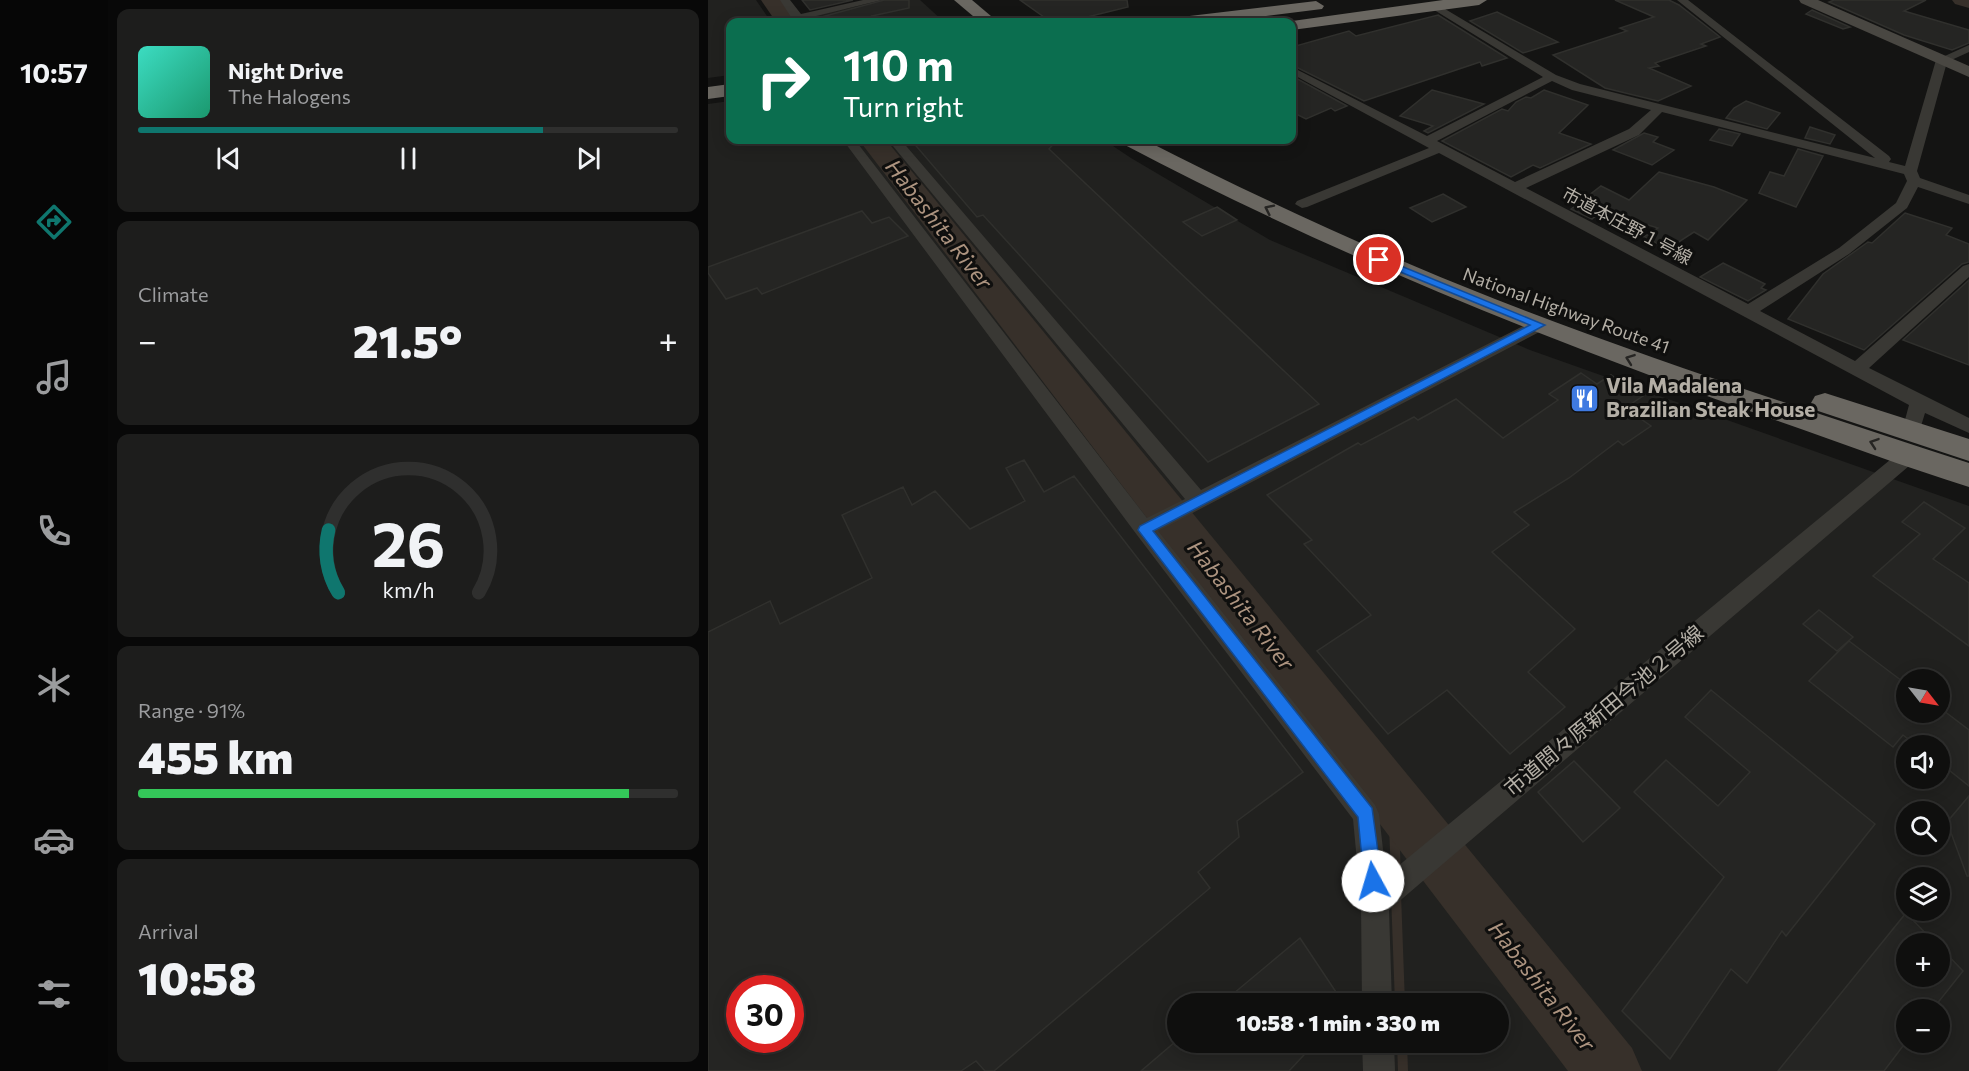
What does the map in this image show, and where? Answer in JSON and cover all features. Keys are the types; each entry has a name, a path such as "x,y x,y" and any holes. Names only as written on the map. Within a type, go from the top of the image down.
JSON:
{"highway":[{"path":"948,0 970,18"},
{"path":"962,0 985,18"},
{"path":"983,0 1003,18"},
{"path":"1214,18 1364,0"},
{"path":"1248,18 1391,0"},
{"path":"1271,18 1412,0"},
{"path":"1296,24 1479,0"},
{"path":"708,86 726,84"},
{"path":"708,93 726,91"},
{"path":"708,100 726,97"},
{"name":"National Highway Route 41","path":"1138,144 1322,234 1539,325 1688,379 1910,443 1969,450"},
{"name":"National Highway Route 41","path":"1185,144 1302,204 1388,243 1536,302 1695,359 1910,443 1969,475"}],"main road":[{"path":"1806,0 1969,72"}],"street":[{"path":"785,0 798,18"},
{"path":"807,18 877,0"},
{"path":"1682,0 1891,165 1969,200"},
{"path":"1435,6 1552,77 1576,87 1891,165"},
{"path":"1747,312 1852,244 1902,205 1912,176 1942,60 1969,48"},
{"name":"市道本庄野１号線","path":"1296,72 1918,402 1969,426"},
{"path":"1302,204 1432,145 1552,77"},
{"path":"1514,188 1634,132 1659,109"},
{"path":"852,144 1144,530 1366,814 1375,904 1377,993"},
{"path":"897,144 1199,502"},
{"path":"1857,369 1969,269"},
{"path":"1144,530 1539,325"},
{"path":"1910,443 1918,402"},
{"name":"市道間々原新田今池２号線","path":"1375,904 1910,443"},
{"path":"1378,1053 1379,1071"}],"shaded area":[{"path":"708,0 756,0 768,18 726,18 726,76 708,78"},
{"path":"885,0 920,0 940,18 802,18"},
{"path":"726,102 726,144 1110,144 1270,240 1530,350 1969,506 1969,1071 708,1071 708,104"}],"building":[{"path":"802,0 853,0 810,10"},
{"path":"884,0 909,0 909,8 872,16 874,18 818,18"},
{"path":"1020,0 1127,0 1128,7 1083,18 1045,18"},
{"path":"1615,0 1669,0 1679,5 1720,37 1701,44 1706,46 1655,63 1659,66 1649,68 1691,86 1658,101 1605,88 1553,55 1627,31 1620,28 1654,17"},
{"path":"1834,0 1926,0 1904,11 1969,30 1969,43 1952,50 1904,35 1829,2"},
{"path":"1812,10 1850,27 1843,29 1806,14"},
{"path":"1497,12 1558,42 1523,53 1470,21"},
{"path":"1438,15 1507,58 1482,66 1480,62 1364,101 1296,67 1296,46 1349,31 1356,36"},
{"path":"1296,78 1347,106 1335,111 1331,108 1306,119 1296,114"},
{"path":"1432,90 1484,104 1428,133 1424,131 1433,126 1400,116"},
{"path":"1544,90 1588,105 1559,133 1591,144 1540,168 1533,165 1511,177 1442,141 1502,109 1508,111 1516,102 1526,97 1531,98"},
{"path":"1746,101 1780,113 1767,129 1726,118 1734,108"},
{"path":"1810,127 1835,135 1830,144 1805,138"},
{"path":"1719,129 1740,134 1732,146 1710,140"},
{"path":"1644,133 1658,137 1653,142 1674,150 1652,165 1613,150"},
{"path":"914,144 1053,144 1049,149 1319,404 1208,462 983,215 977,217"},
{"path":"1798,149 1823,156 1796,207 1759,193 1770,172 1784,176"},
{"path":"1659,172 1714,187 1747,200 1708,240 1694,232 1668,249 1644,237 1658,228 1602,211 1592,219 1571,209 1601,186 1629,200"},
{"path":"1443,194 1466,207 1432,222 1410,208"},
{"path":"1217,207 1237,220 1202,236 1183,222"},
{"path":"862,211 872,223 889,217 908,236 762,294 757,288 726,299 708,273 708,267"},
{"path":"1905,213 1952,228 1946,235 1969,244 1969,262 1962,264 1864,350 1788,319 1823,274 1868,242 1872,243"},
{"path":"1723,263 1765,284 1761,288 1766,290 1748,301 1700,277"},
{"path":"1969,280 1969,365 1903,340"},
{"path":"1581,373 1597,384 1611,375 1643,396 1625,408 1651,426 1623,445 1618,441 1569,478 1514,512 1529,525 1492,552 1575,629 1528,672 1565,707 1510,754 1447,690 1388,734 1317,651 1371,615 1304,544 1312,540 1267,495 1358,443 1361,445 1414,417 1418,420 1456,399 1503,438 1558,400 1549,394"},
{"path":"1024,460 1044,492 1074,476 1303,772 1237,821 1239,837 1198,872 1210,888 994,1071 985,1071 976,1061 961,1071 708,1071 708,632 770,601 780,624 872,578 842,515 903,487 912,505 935,491 970,529 1025,501 1006,468"},
{"path":"1924,502 1965,528 1933,559 1969,583 1969,646 1873,576 1920,534 1902,522"},
{"path":"1819,610 1853,637 1837,651 1803,624"},
{"path":"1849,641 1896,676 1896,723 1950,723 1950,716 1969,730 1969,786 1950,771 1950,735 1896,735 1896,743 1893,747 1809,681"},
{"path":"1711,690 1875,824 1786,936 1782,931 1747,983 1731,969 1670,1059 1622,1011 1724,877 1634,792 1666,760 1718,806 1750,772 1685,717"},
{"path":"1574,761 1620,808 1583,842 1538,792"},
{"path":"1969,796 1969,876 1967,876 1950,830 1950,818"},
{"path":"1900,921 1914,921 1925,933 1896,933 1896,987 1950,987 1950,957 1963,971 1941,999 1896,999 1898,1053 1884,1071 1778,1071"},
{"path":"1300,938 1337,993 1234,993"},
{"path":"1167,1049 1167,1053 1306,1053 1289,1071 1141,1071"}],"waterway":[{"name":"Habashita River","path":"771,0 784,18"},
{"path":"1962,0 1969,2"},
{"name":"Habashita River","path":"875,144 1609,1071"},
{"path":"1393,800 1396,876"},
{"path":"1396,894 1400,993"},
{"path":"1402,1053 1403,1071"}],"place":[{"name":"Vila Madalena Brazilian Steak House","path":"1585,398"}],"route":[{"path":"1373,881 1366,814 1144,530 1539,325 1379,260"}]}
